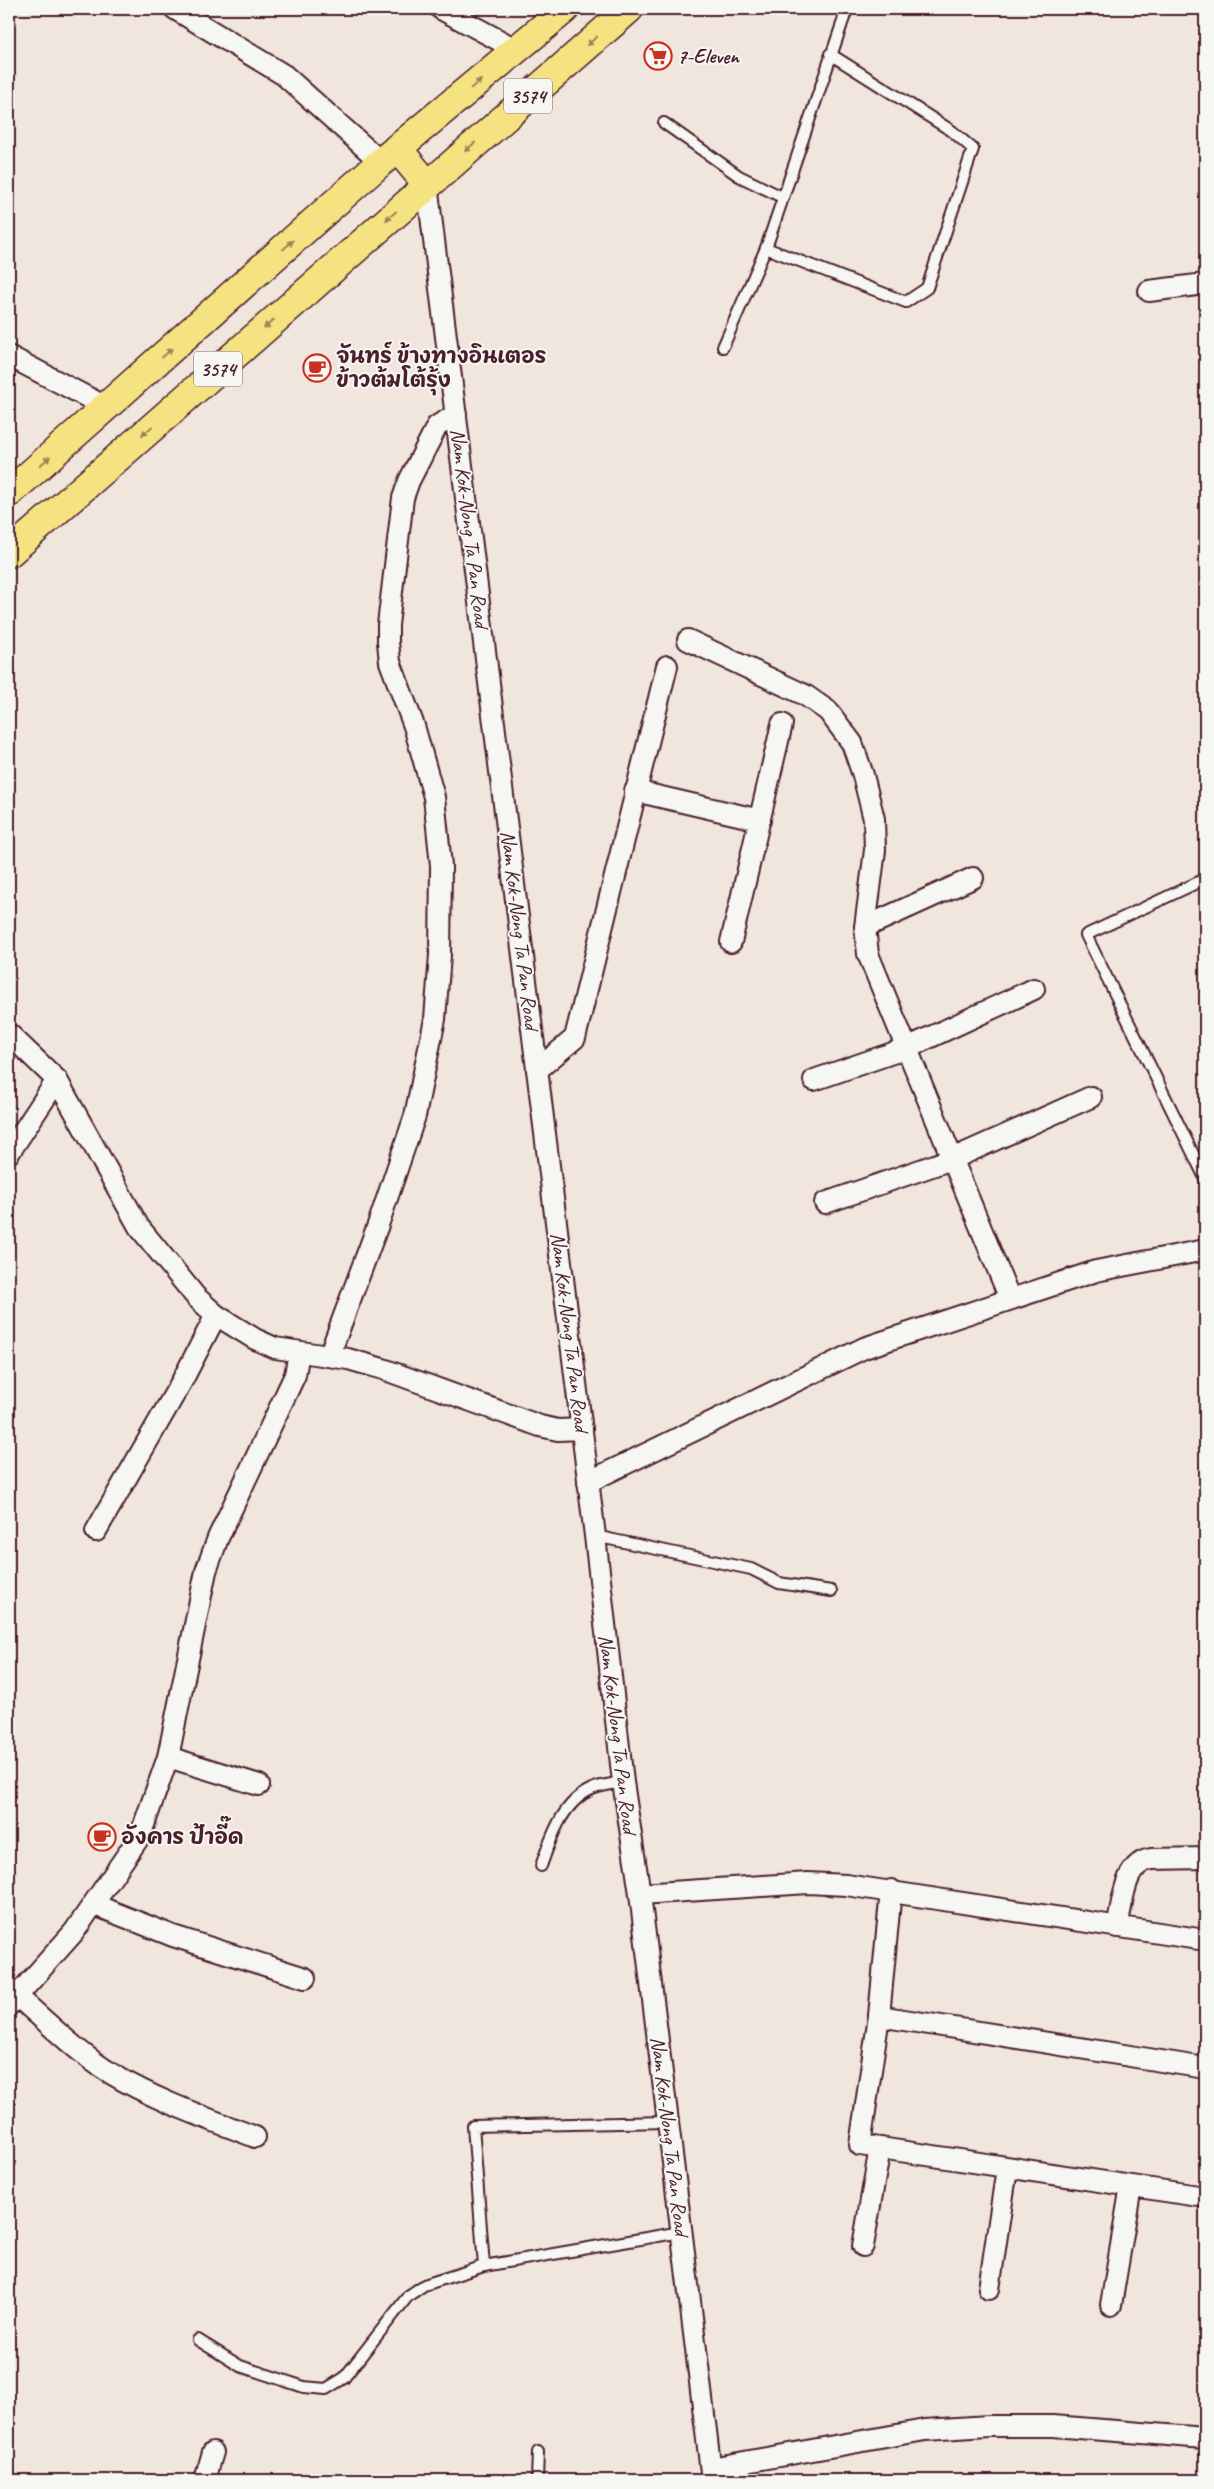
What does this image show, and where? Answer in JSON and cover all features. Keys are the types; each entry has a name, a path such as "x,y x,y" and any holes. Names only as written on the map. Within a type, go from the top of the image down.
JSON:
{"main road":[{"name":"3574","path":"9,493 389,155 565,9"},
{"name":"3574","path":"9,554 427,184 629,9"},
{"path":"389,155 427,184"}],"street":[{"path":"175,9 298,85 389,155"},
{"path":"441,9 517,50"},
{"name":"Nam Kok-Nong Ta Pan Road","path":"427,184 582,1429 623,1782 640,1894 711,2474"},
{"path":"1148,291 1205,284"},
{"path":"9,356 106,407"},
{"path":"329,1356 378,1225 415,1116 435,1019 440,955 440,866 434,797 414,726 390,662 388,625 403,498 409,481 437,426 456,415"},
{"path":"688,640 805,695 828,711 852,744 864,776 874,820 875,850 865,927 868,954 1010,1300"},
{"path":"537,1070 575,1038 667,666"},
{"path":"732,942 782,724"},
{"path":"635,791 760,820"},
{"path":"865,927 973,878"},
{"path":"814,1080 907,1048 1034,989"},
{"path":"9,1034 57,1080 139,1227 196,1297 216,1314 255,1339 275,1348 329,1356 383,1369 540,1426 558,1430 582,1429"},
{"path":"9,1153 57,1080"},
{"path":"825,1203 952,1159 1091,1098"},
{"path":"588,1482 864,1348 1096,1271 1205,1250"},
{"path":"96,1531 182,1382 216,1314"},
{"path":"255,2137 149,2095 111,2073 13,2001 95,1905 140,1836 168,1757 206,1570 218,1538 295,1375 299,1352"},
{"path":"168,1757 259,1785"},
{"path":"1117,1927 1131,1873 1136,1865 1144,1860 1152,1859 1205,1858"},
{"path":"640,1894 808,1883 891,1890 1205,1940"},
{"path":"891,1890 879,2016 860,2145 1205,2197"},
{"path":"95,1905 173,1936 305,1978"},
{"path":"879,2016 1205,2068"},
{"path":"863,2246 880,2148"},
{"path":"988,2289 1007,2168"},
{"path":"1111,2305 1131,2186"},
{"path":"711,2474 925,2430 989,2426 1053,2426 1205,2438"},
{"path":"205,2480 213,2452"}],"lane":[{"path":"723,347 766,248 830,54 847,9"},
{"path":"766,248 906,302 927,288 973,149 952,131 830,54"},
{"path":"664,123 739,176 782,197"},
{"path":"1205,878 1086,935 1205,1178"},
{"path":"595,1536 751,1569 779,1583 831,1591"},
{"path":"541,1866 563,1813 579,1797 592,1789 623,1782"},
{"path":"484,2266 473,2126 668,2122"},
{"path":"198,2340 240,2366 304,2387 326,2389 344,2378 408,2296 424,2285 484,2266 682,2232"},
{"path":"537,2480 538,2452"}],"place":[{"name":"7-Eleven","path":"658,56"},
{"name":"จันทร์ ข้างทางอินเตอร ข้าวต้มโต้รุ้ง","path":"317,368"},
{"name":"อังคาร ป้าอี๊ด","path":"102,1837"}]}
